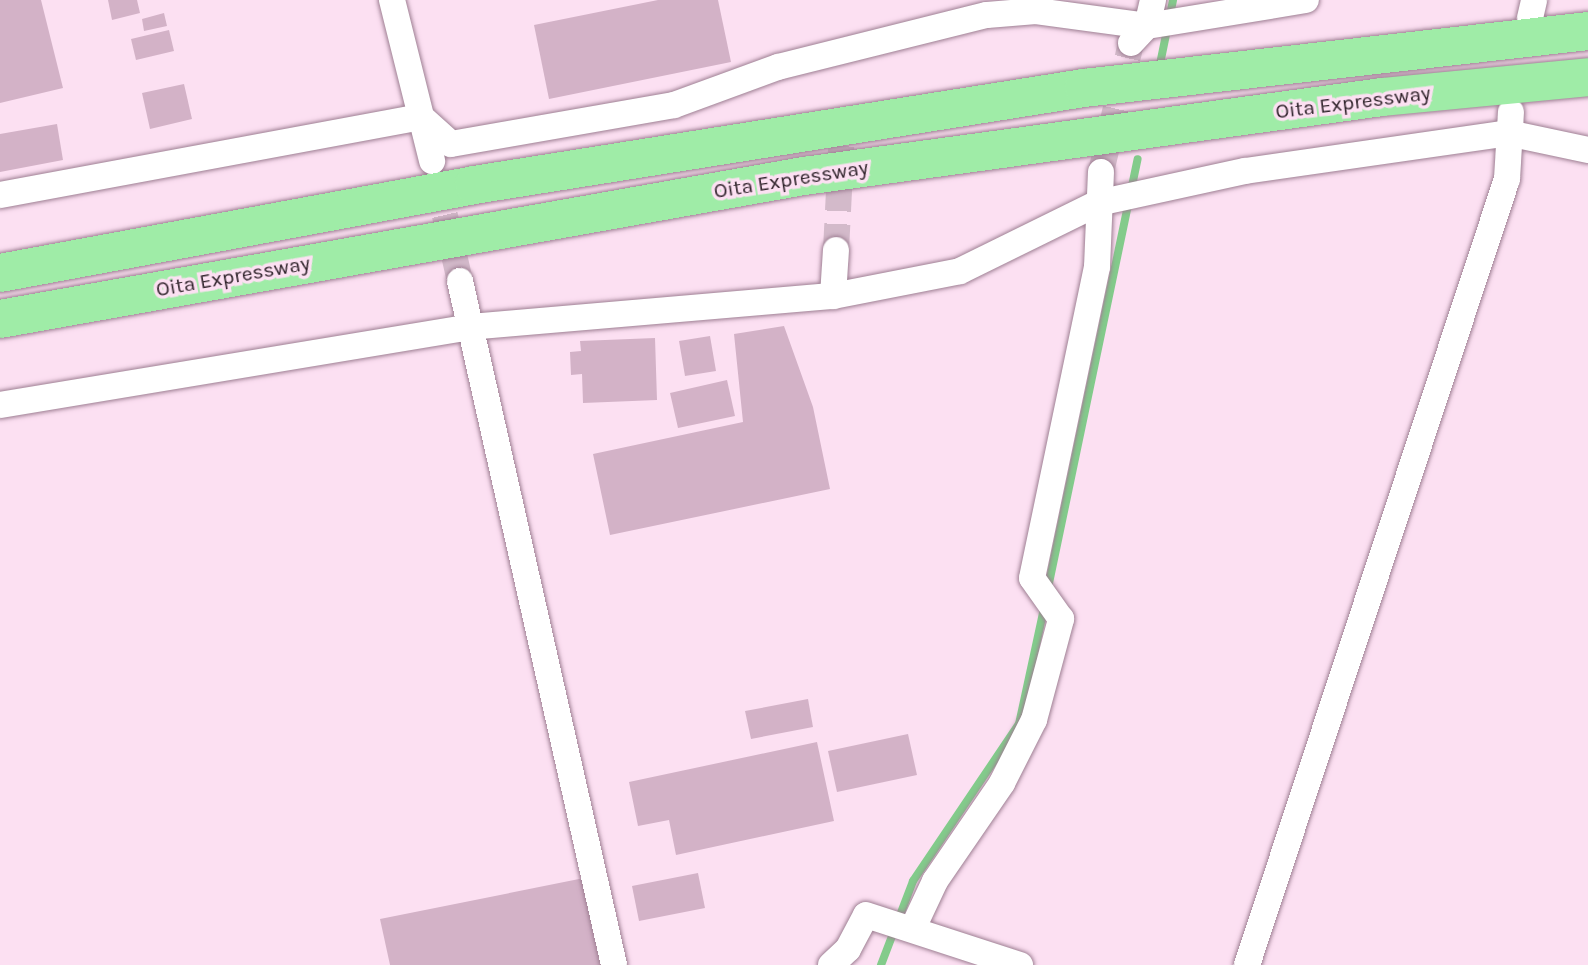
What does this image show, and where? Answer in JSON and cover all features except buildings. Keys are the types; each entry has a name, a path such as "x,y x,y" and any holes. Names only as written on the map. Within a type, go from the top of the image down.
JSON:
{"highway":[{"path":"0,273 474,185 1084,88 1588,31"},
{"name":"Oita Expressway","path":"0,319 804,176 1382,97 1588,77"}],"street":[{"path":"392,0 432,161"},
{"path":"421,117 451,144 674,105 778,67 987,15 1036,11 1153,23 1306,0"},
{"path":"0,195 421,117"},
{"path":"0,405 469,327 833,296 960,271 1119,199 1245,171 1510,122 1588,150"},
{"path":"1247,965 1507,179 1510,122"},
{"path":"1101,172 1119,199"},
{"path":"897,924 935,881 1002,783 1034,720 1061,618 1032,578 1097,267 1119,199"},
{"path":"833,296 835,250"},
{"path":"460,281 614,965"},
{"path":"831,965 848,949 866,915 1020,965"}],"waterway":[{"path":"1159,69 1173,0"},
{"path":"1048,588 1138,159"},
{"path":"881,965 913,881 1019,724 1044,608"}],"tunnel":[{"path":"1101,172 1131,43"},
{"path":"836,250 843,112"},
{"path":"436,177 460,281"}]}
